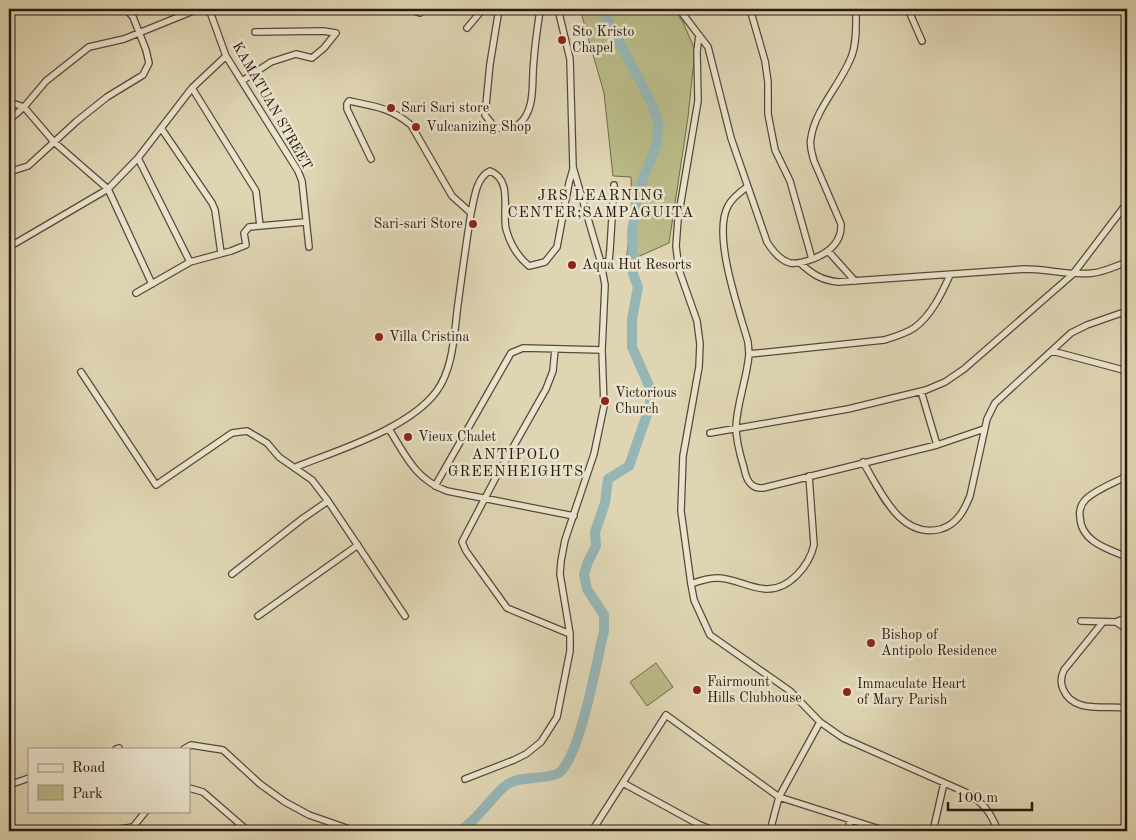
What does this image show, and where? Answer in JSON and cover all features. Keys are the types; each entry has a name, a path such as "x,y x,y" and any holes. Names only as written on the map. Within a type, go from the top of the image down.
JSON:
{"street":[{"path":"9,172 28,166 77,121 107,97 143,75 149,63 140,33 133,17 126,9"},
{"path":"9,120 24,107 46,82 89,47 124,39 188,11 198,9"},
{"name":"KAMATUAN STREET","path":"209,9 226,56 298,171 302,181 309,247"},
{"path":"409,9 420,13"},
{"path":"468,28 483,9"},
{"path":"499,9 490,64 486,115 495,128 512,129 518,126 527,113 531,101 540,9"},
{"path":"465,779 526,754 541,742 557,716 570,651 570,634 560,574 561,561 565,540 594,454 604,406 602,350 605,285 601,263 573,167 570,59 558,9"},
{"path":"679,9 708,47 731,138 767,242 774,253 791,263 800,263 828,252 836,244 841,230 841,224 814,161 810,140 818,119 846,70 852,53 856,9"},
{"path":"750,9 765,61 768,82 768,114 775,150 790,180 812,259"},
{"path":"908,9 922,41"},
{"path":"242,81 271,62 296,54 312,58 324,48 336,33 323,31 255,32"},
{"path":"699,35 697,51 698,101 678,218 676,246 679,270 697,320 700,344 699,367 683,456 681,510 694,600 710,635 790,692 820,722 843,738 979,800 991,814 998,831"},
{"path":"9,247 108,189 138,158 192,88 226,56"},
{"path":"192,88 256,191 260,226"},
{"path":"370,159 347,109 349,101 388,109 411,125 452,196 470,213"},
{"path":"9,102 24,107 54,142 108,189 152,284"},
{"path":"161,128 212,203 215,210 221,253"},
{"path":"138,158 190,262"},
{"path":"296,468 389,429 426,403 436,392 444,379 451,354 470,213 482,177 490,171 497,174 501,180 505,192 506,227 518,256 529,266 545,262 557,247 568,183 573,167"},
{"path":"601,263 609,260 614,185"},
{"path":"747,186 727,206 722,231 725,258 748,342 749,354 736,428 739,450 746,476 754,487 763,488 937,445 984,430"},
{"path":"710,433 848,409 921,391 945,382 964,369 1072,274 1127,203"},
{"path":"136,293 190,262 246,245 244,233 249,227 306,222"},
{"path":"828,252 854,281"},
{"path":"800,263 811,274 824,280 838,282 1025,269 1072,274 1095,273 1127,262"},
{"path":"749,354 884,340 901,334 914,328 926,318 943,291 950,275"},
{"path":"862,462 899,517 908,524 917,528 936,530 954,523 966,507 984,430 990,411 1000,397 1064,339 1078,329 1127,311"},
{"path":"435,486 511,353 523,348 602,350"},
{"path":"555,349 553,371 546,389 463,538 463,546 507,608 570,634"},
{"path":"1052,351 1127,371"},
{"path":"81,372 156,485 232,433 247,432 267,443 279,457 312,480 404,616"},
{"path":"921,391 937,445"},
{"path":"389,429 420,476 435,486 446,491 574,516"},
{"path":"691,584 716,578 766,589 776,588 795,576 811,556 814,545 808,476"},
{"path":"1127,476 1091,495 1080,507 1081,526 1091,540 1127,557"},
{"path":"232,574 328,501"},
{"path":"258,616 358,546"},
{"path":"1081,621 1116,622 1127,619"},
{"path":"1103,622 1064,670 1061,676 1061,686 1072,701 1082,706 1127,708"},
{"path":"1116,622 1122,626 1127,626"},
{"path":"592,831 666,715 779,797 886,831"},
{"path":"770,831 779,797 820,722"},
{"path":"185,747 191,745 223,750 260,784 284,802 309,815 356,831"},
{"path":"9,785 28,778"},
{"path":"623,783 714,831"},
{"path":"933,831 944,783"},
{"path":"190,788 203,792 248,831"},
{"path":"132,827 145,812"},
{"path":"848,831 850,820"},
{"path":"106,831 132,827 147,831"}],"green space":[{"path":"580,9 673,9 683,22 695,50 688,117 669,243 626,262 632,211 631,177 613,176 604,93"},
{"path":"656,663 673,687 647,706 630,682"}],"waterway":[{"path":"460,831 505,786 517,780 557,774 565,766 573,750 586,708 604,631 604,615 587,589 584,574 596,546 595,532 605,503 608,479 629,466 650,406 650,388 632,347 632,319 638,287 633,274 632,232 638,191 657,144 658,122 651,102 602,9"}],"place":[{"name":"Sto Kristo Chapel","path":"562,40"},
{"name":"Sari Sari store","path":"391,108"},
{"name":"Vulcanizing Shop","path":"416,127"},
{"name":"Sari-sari Store","path":"473,224"},
{"name":"Aqua Hut Resorts","path":"572,265"},
{"name":"Villa Cristina","path":"379,337"},
{"name":"Victorious Church","path":"605,401"},
{"name":"Vieux Chalet","path":"408,437"},
{"name":"Bishop of Antipolo Residence","path":"871,643"},
{"name":"Fairmount Hills Clubhouse","path":"697,690"},
{"name":"Immaculate Heart of Mary Parish","path":"847,692"}],"district":[{"name":"JRS LEARNING CENTER;SAMPAGUITA","path":"601,204"},
{"name":"ANTIPOLO GREENHEIGHTS","path":"516,464"}]}
